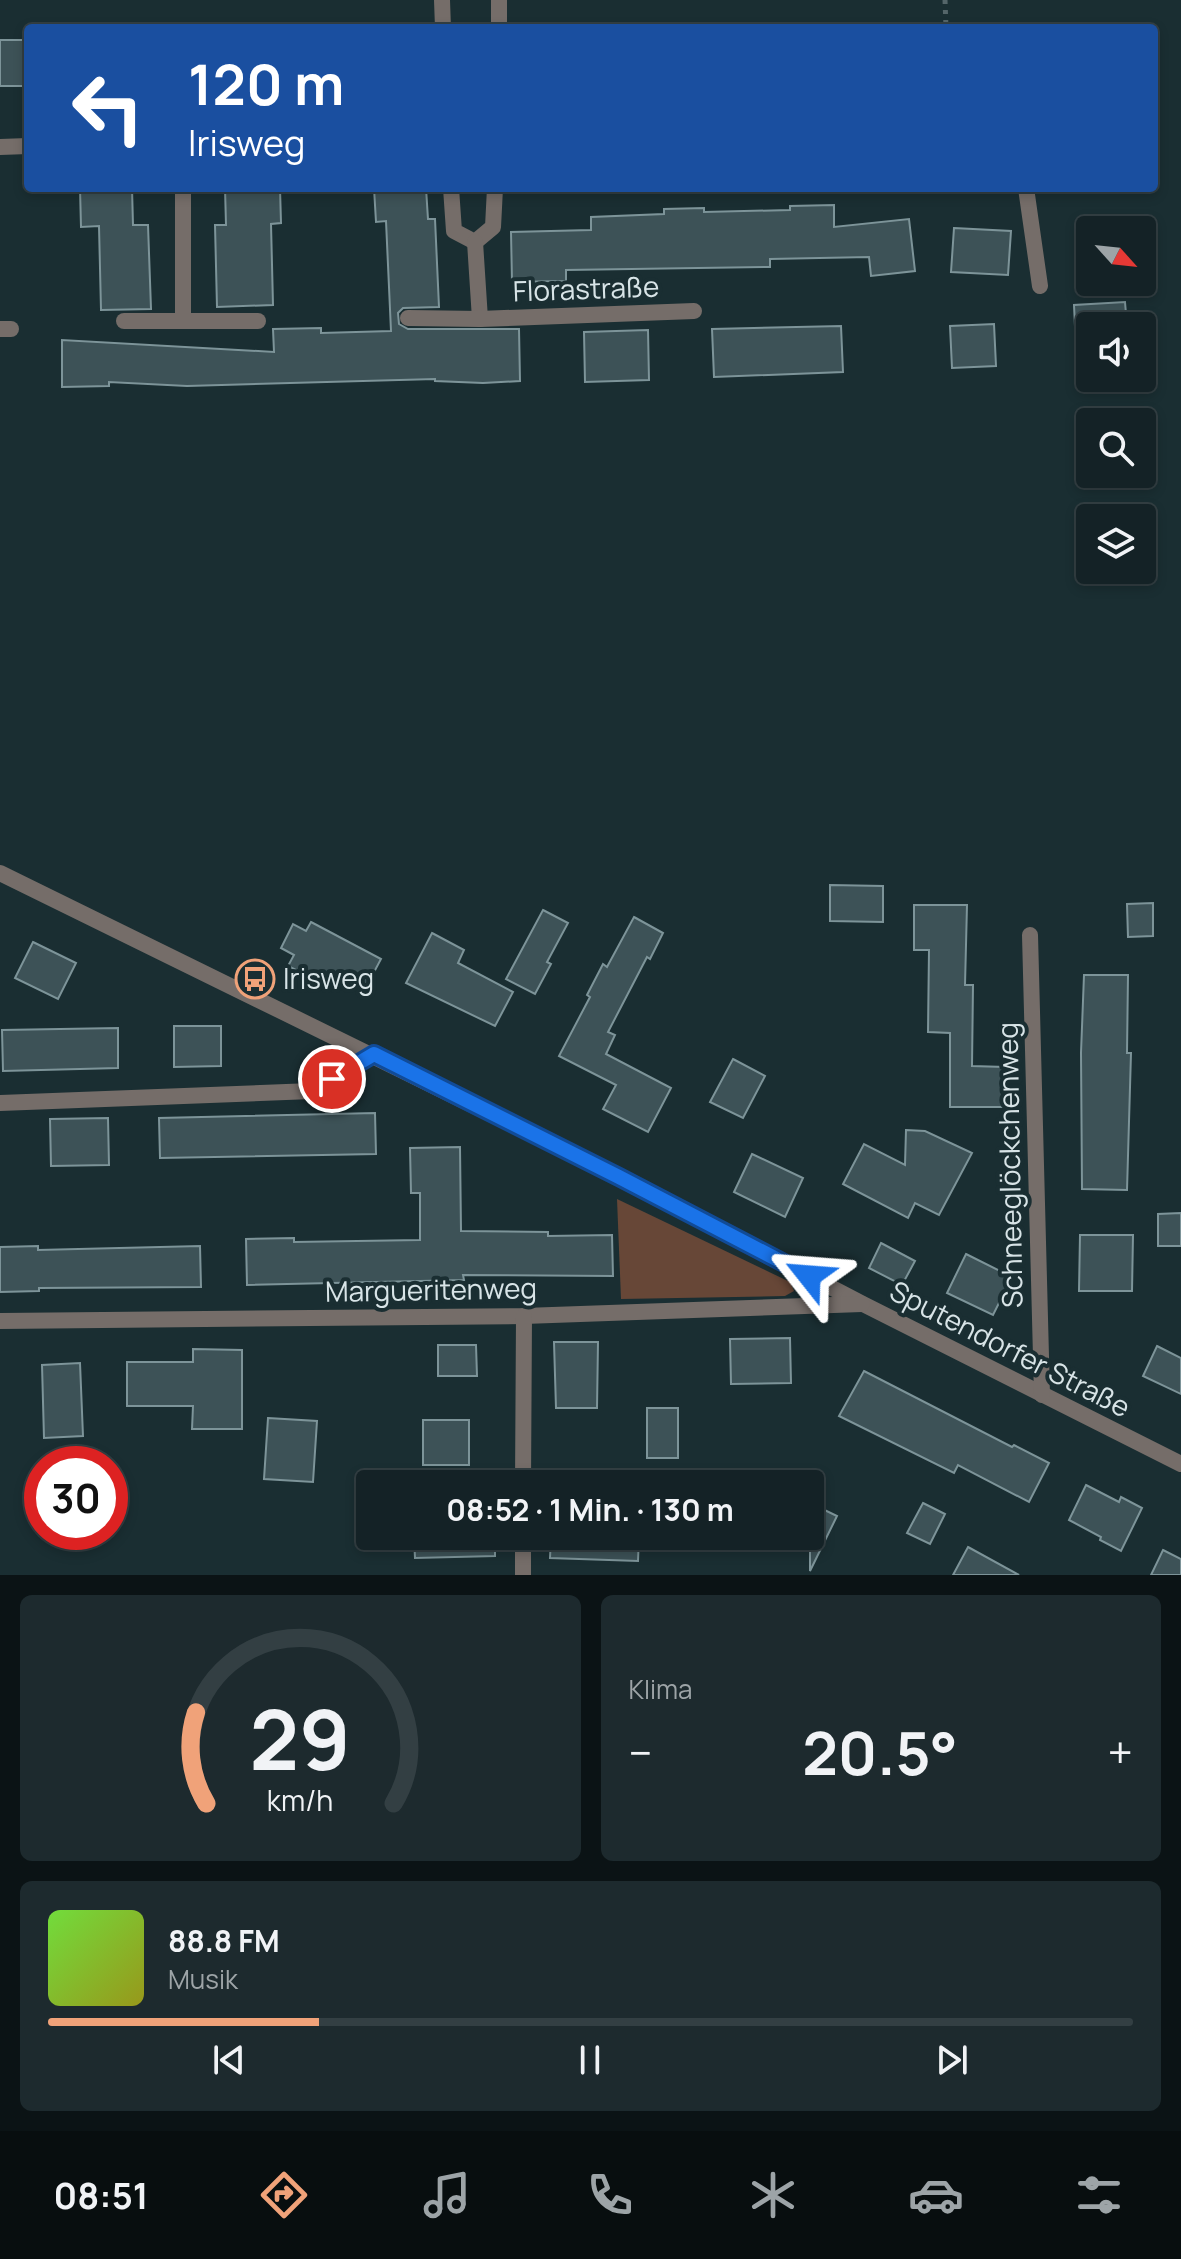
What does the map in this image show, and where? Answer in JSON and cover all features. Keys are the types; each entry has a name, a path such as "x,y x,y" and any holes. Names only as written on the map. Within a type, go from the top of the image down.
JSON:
{"street":[{"path":"442,0 443,24"},
{"path":"499,0 499,24"},
{"path":"0,147 24,146"},
{"path":"183,192 183,320"},
{"path":"451,192 454,231 475,242 493,227 495,192"},
{"path":"1027,192 1040,286"},
{"name":"Florastraße","path":"475,242 480,319"},
{"name":"Florastraße","path":"408,318 480,319 694,311"},
{"path":"124,321 258,321"},
{"name":"Sputendorfer Straße","path":"0,873 374,1054 1181,1464"},
{"name":"Schneeglöckchenweg","path":"1030,935 1042,1395"},
{"path":"0,1103 312,1091 374,1054"},
{"name":"Margueritenweg","path":"0,1321 524,1316 863,1304"},
{"path":"523,1470 524,1316"},
{"path":"523,1550 523,1575"}],"path":[{"path":"945,0 946,24"}],"shaded area":[{"path":"617,1199 790,1282 794,1291 785,1296 621,1299"}],"building":[{"path":"0,40 24,40 24,86 0,86"},
{"path":"80,192 132,192 133,225 148,225 151,309 101,310 99,226 81,227"},
{"path":"225,192 280,192 281,223 271,224 273,305 217,307 215,225 226,225"},
{"path":"374,192 426,192 428,219 435,219 439,307 403,308 398,313 399,324 408,329 519,329 520,381 483,383 435,379 187,386 109,382 109,386 62,387 62,340 274,352 273,329 321,328 321,333 391,331 386,221 376,222"},
{"path":"834,205 834,227 909,219 915,271 871,276 869,257 770,259 770,267 566,270 566,281 512,282 511,232 591,230 591,217 664,214 664,209 704,208 704,212 790,210 790,206"},
{"path":"954,228 1011,231 1008,275 951,272"},
{"path":"1125,302 1126,312 1076,312 1075,326 1074,305"},
{"path":"994,324 996,366 952,368 950,326"},
{"path":"841,326 843,372 714,377 712,329"},
{"path":"648,330 649,380 585,382 584,332"},
{"path":"830,885 883,886 883,922 830,921"},
{"path":"1153,903 1153,936 1128,937 1127,904"},
{"path":"914,905 967,905 965,985 973,985 972,1066 1005,1067 1004,1107 950,1107 950,1033 928,1032 929,950 914,950"},
{"path":"543,910 568,923 547,962 551,964 535,994 506,979"},
{"path":"634,917 663,933 608,1032 615,1035 606,1054 671,1088 648,1132 603,1109 616,1085 559,1056 590,997 587,995 603,964 607,967"},
{"path":"311,922 381,959 364,991 339,978 333,989 288,966 294,955 281,948 293,924 306,931"},
{"path":"432,933 464,950 458,963 513,992 495,1026 406,983"},
{"path":"33,942 76,963 58,999 15,978"},
{"path":"1084,975 1128,975 1127,1053 1131,1053 1127,1190 1082,1189"},
{"path":"174,1026 221,1026 221,1066 174,1067"},
{"path":"118,1028 118,1068 3,1071 2,1030"},
{"path":"733,1059 765,1076 743,1118 710,1102"},
{"path":"375,1113 376,1154 160,1158 159,1118"},
{"path":"108,1118 109,1165 51,1166 50,1119"},
{"path":"906,1130 925,1131 972,1153 939,1215 915,1203 908,1218 843,1184 864,1144 905,1165"},
{"path":"460,1147 461,1231 548,1232 548,1236 612,1235 613,1276 463,1275 464,1280 247,1285 246,1239 294,1238 294,1242 420,1240 420,1193 411,1193 410,1148"},
{"path":"752,1154 803,1178 785,1217 734,1192"},
{"path":"1181,1213 1181,1246 1158,1246 1158,1214"},
{"path":"1080,1235 1133,1235 1132,1291 1079,1291"},
{"path":"881,1243 915,1261 902,1285 869,1268"},
{"path":"38,1246 38,1250 200,1246 201,1287 39,1288 39,1291 0,1292 0,1247"},
{"path":"966,1254 1012,1277 993,1315 947,1293"},
{"path":"790,1338 791,1383 731,1384 730,1339"},
{"path":"554,1342 598,1342 597,1408 556,1408"},
{"path":"438,1345 476,1345 477,1376 438,1376"},
{"path":"1157,1346 1181,1358 1181,1394 1143,1376"},
{"path":"193,1349 242,1350 242,1429 192,1429 193,1406 127,1406 127,1362 193,1362"},
{"path":"80,1363 83,1436 44,1438 42,1365"},
{"path":"864,1371 1049,1463 1029,1502 958,1465 954,1473 839,1416"},
{"path":"647,1408 678,1408 678,1458 647,1458"},
{"path":"268,1418 317,1421 313,1482 264,1479"},
{"path":"423,1420 469,1420 469,1465 423,1465"},
{"path":"1086,1485 1119,1502 1121,1497 1142,1508 1121,1551 1069,1520"},
{"path":"923,1503 945,1514 930,1544 907,1533"},
{"path":"824,1510 837,1516 824,1542"},
{"path":"968,1547 1019,1575 953,1575"},
{"path":"415,1550 495,1550 495,1556 415,1558"},
{"path":"550,1550 638,1550 638,1561 550,1558"},
{"path":"810,1550 820,1550 810,1571"},
{"path":"1163,1550 1181,1559 1181,1575 1151,1575"}],"place":[{"name":"Irisweg","path":"255,979"}],"route":[{"path":"332,1079 374,1054 809,1276"}]}
